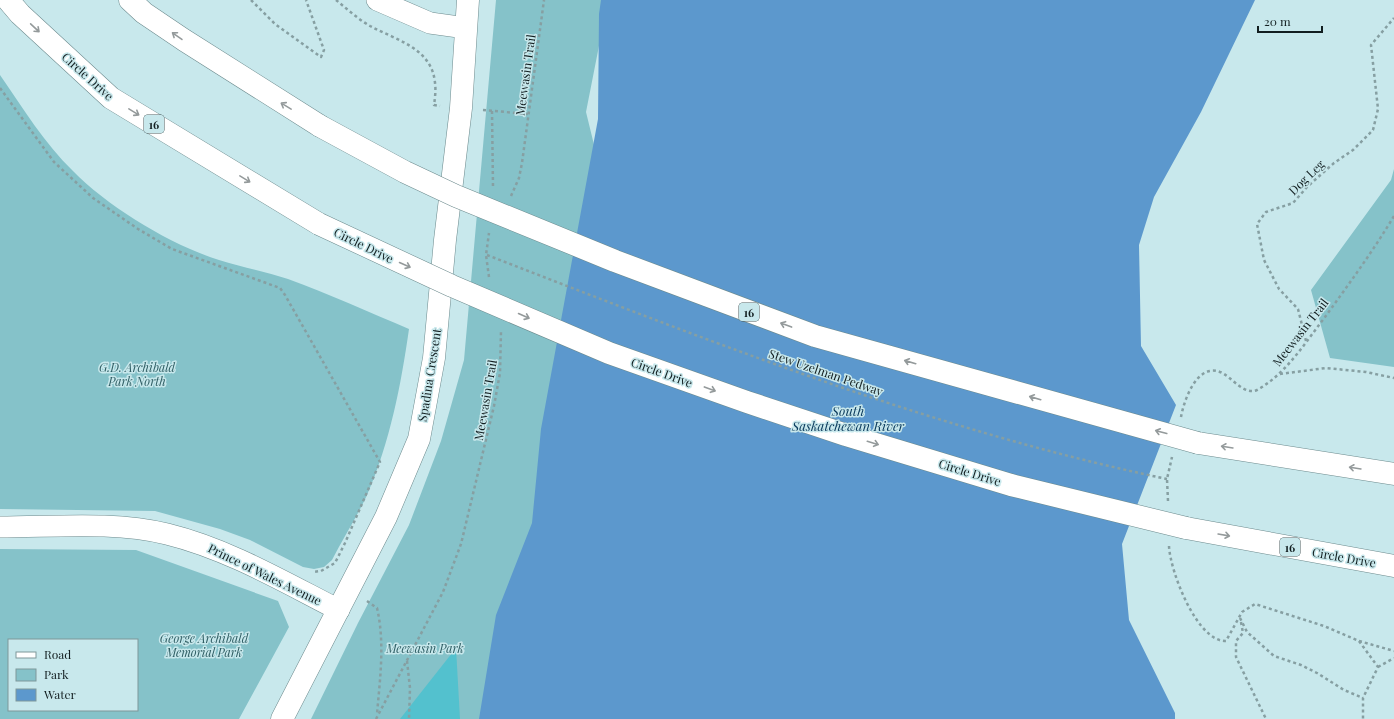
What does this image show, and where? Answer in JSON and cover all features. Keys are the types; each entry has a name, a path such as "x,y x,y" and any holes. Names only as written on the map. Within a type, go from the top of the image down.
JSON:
{"main road":[{"name":"Circle Drive","path":"8,0 20,14 111,98 319,224 445,283 609,354 846,435 1010,484 1186,528 1394,566"},
{"name":"16","path":"130,0 144,13 184,40 320,126 404,172 456,196 615,261 815,336 1198,442 1394,474"},
{"name":"Spadina Crescent","path":"282,719 386,517 419,439 434,358 445,240 461,108 468,0"}],"street":[{"path":"377,0 430,23 466,28"},
{"name":"Prince of Wales Avenue","path":"0,527 131,528 166,534 226,553 344,601"}],"path":[{"path":"252,0 275,24 322,57 324,50 306,0"},
{"path":"336,0 370,25 416,49 426,58 433,72 435,84 434,105"},
{"name":"Meewasin Trail","path":"510,198 519,178 522,163 544,0"},
{"name":"Dog Leg","path":"1306,342 1298,309 1279,289 1264,260 1256,224 1266,212 1293,203 1313,181 1352,150 1373,130 1378,109 1371,45 1394,18"},
{"path":"0,88 54,162 93,198 172,250 280,288 285,295 380,462 338,558 335,562 321,571 308,571 314,574"},
{"path":"492,111 493,194"},
{"name":"Meewasin Trail","path":"1179,422 1182,408 1195,381 1206,373 1220,372 1246,390 1255,391 1280,374 1372,254 1394,216"},
{"path":"490,231 486,255 490,282"},
{"name":"Stew Uzelman Pedway","path":"486,255 656,321 819,380 960,426 1114,468 1167,479"},
{"name":"Meewasin Trail","path":"376,718 443,592 462,544 486,445 499,379 502,356 500,327"},
{"path":"1280,374 1326,368 1366,372 1394,378"},
{"path":"1168,508 1167,479 1173,451"},
{"path":"1169,544 1169,552 1180,588 1195,617 1207,633 1219,641 1226,640 1240,618 1242,612 1255,604 1324,626 1359,641 1394,651"},
{"path":"344,601 374,604 378,613 381,672 376,718"},
{"path":"1240,618 1247,632 1274,656 1302,665 1344,690 1363,698"},
{"path":"1240,618 1243,633 1236,640 1236,657 1266,719"},
{"path":"1359,641 1378,667"},
{"path":"1363,719 1363,698 1378,667 1394,658"},
{"path":"407,661 410,688 409,719"}],"green space":[{"name":"Meewasin Park","path":"496,0 608,0 586,112 597,157 548,498 492,719 311,719 358,623 409,525 441,441 464,360"},
{"name":"G.D. Archibald Park North","path":"0,75 34,125 62,160 87,185 141,223 161,235 200,253 228,263 288,279 409,329 394,413 375,475 363,503 332,560 324,567 314,569 303,567 250,540 220,529 155,511 0,509"},
{"path":"1394,169 1394,367 1330,358 1311,290 1391,180"},
{"name":"George Archibald Memorial Park","path":"0,549 136,550 278,601 289,627 239,719 0,719"}],"shaded area":[{"path":"456,648 460,719 400,719"}],"water":[{"name":"South Saskatchewan River","path":"601,0 1255,0 1201,112 1154,197 1139,245 1141,346 1176,405 1122,544 1129,620 1175,713 1175,719 479,719 496,615 532,523 541,429 598,119 599,14"}]}
